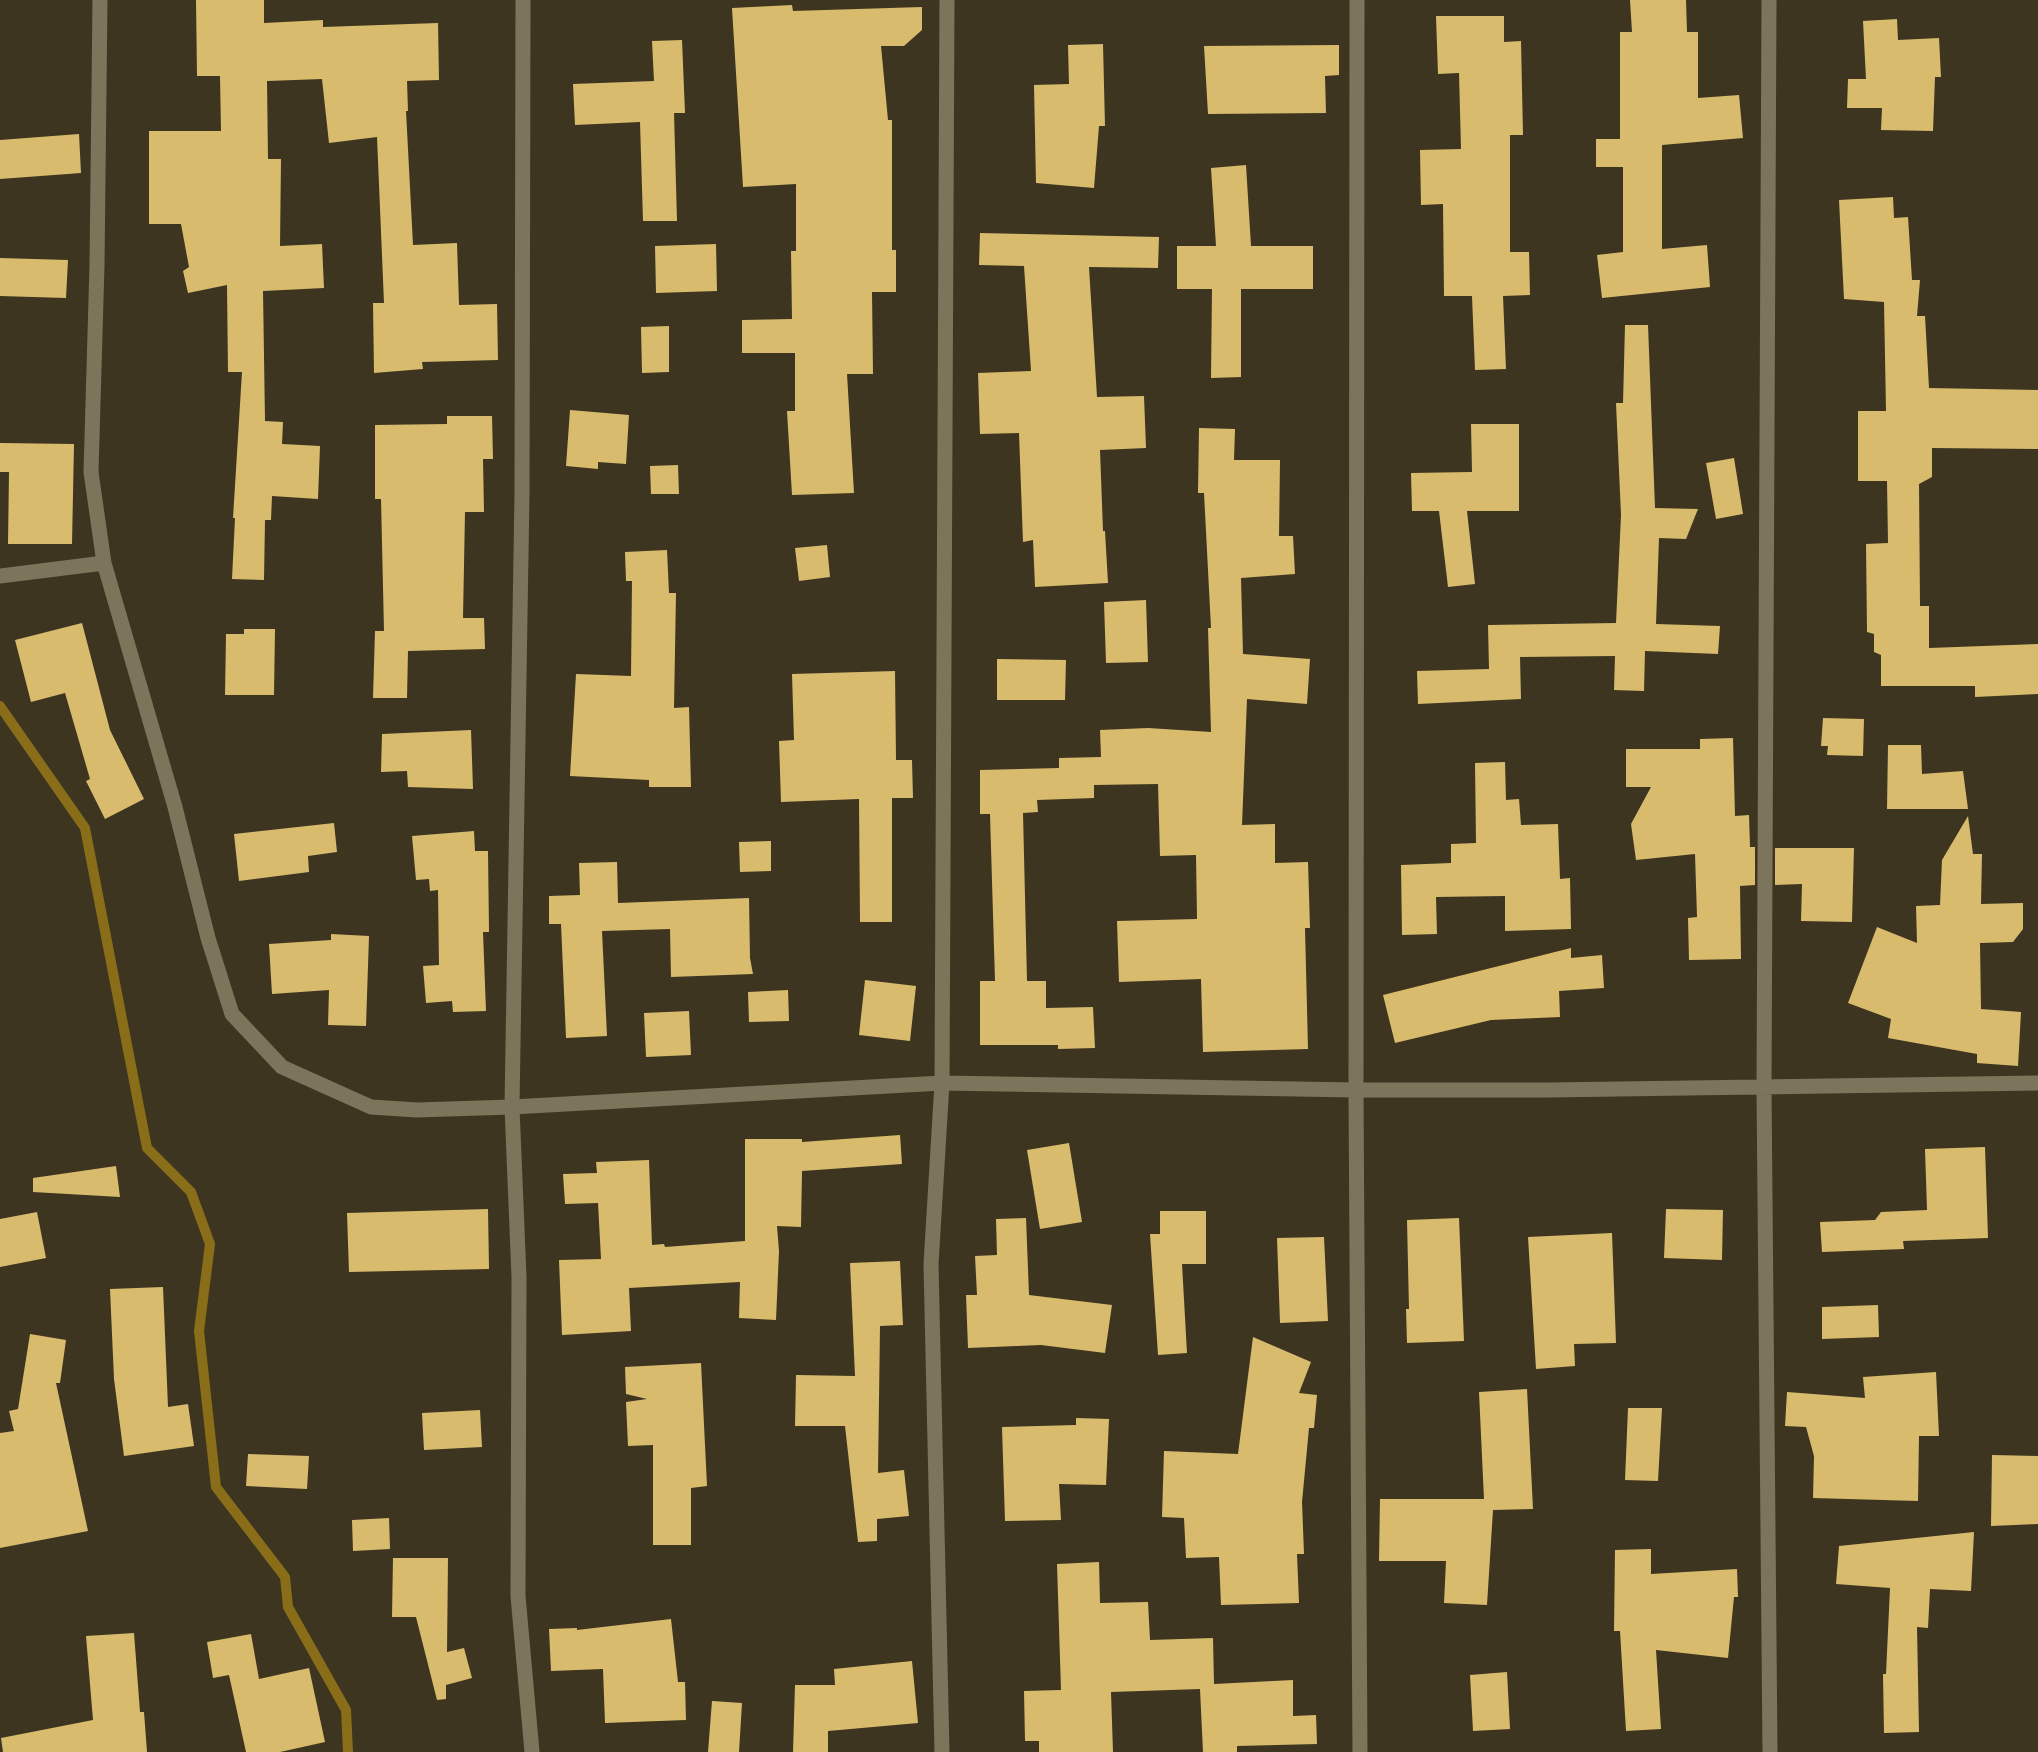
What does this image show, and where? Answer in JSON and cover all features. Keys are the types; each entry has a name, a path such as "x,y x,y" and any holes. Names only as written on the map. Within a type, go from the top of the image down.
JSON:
{"street":[{"path":"100,0 97,265 91,472 104,563 175,807 208,938 232,1014 282,1067 371,1107 417,1110 512,1107 942,1083 1356,1089 2038,1083"},
{"path":"524,0 522,493 512,1107 519,1277 518,1596 532,1752"},
{"path":"942,1752 931,1264 942,1083 947,0"},
{"path":"1357,0 1356,1089 1360,1752"},
{"path":"1769,0 1764,1087 1770,1752"},
{"path":"0,576 104,563"}],"building":[{"path":"196,0 264,0 264,23 323,20 323,27 438,23 439,80 407,81 408,111 406,111 413,245 457,243 459,305 497,304 498,360 422,362 423,369 374,373 373,303 384,303 377,137 329,143 322,79 267,81 268,159 281,159 280,246 322,244 324,288 263,291 265,421 283,422 282,444 320,446 318,499 272,496 271,520 265,520 264,580 232,579 235,518 233,518 242,372 228,372 227,285 188,293 183,271 189,267 181,224 149,224 149,131 221,131 220,76 197,76"},
{"path":"1630,0 1686,0 1687,32 1698,32 1698,98 1739,95 1743,138 1662,145 1662,249 1707,245 1710,287 1602,298 1597,255 1623,252 1623,167 1596,167 1596,139 1620,139 1620,32 1632,32"},
{"path":"792,5 793,11 922,7 922,30 904,46 881,46 888,120 892,120 892,250 896,250 896,292 872,292 873,374 847,374 854,493 792,495 787,411 795,411 795,353 742,353 742,320 792,319 791,251 796,251 796,184 743,187 732,8"},
{"path":"1436,16 1504,16 1504,42 1521,41 1523,135 1510,135 1510,252 1529,252 1530,295 1503,296 1506,369 1475,370 1472,296 1444,296 1443,204 1421,205 1420,150 1461,149 1459,73 1438,74"},
{"path":"1897,19 1898,40 1939,38 1941,77 1935,77 1933,131 1881,130 1882,108 1847,108 1848,79 1866,79 1863,21"},
{"path":"682,40 685,113 674,113 677,221 643,221 640,122 575,125 573,84 654,81 652,41"},
{"path":"1103,44 1105,126 1099,126 1094,188 1036,183 1034,85 1069,84 1068,45"},
{"path":"1339,45 1339,75 1325,76 1326,113 1208,114 1204,46"},
{"path":"79,134 81,173 0,179 0,140"},
{"path":"1246,165 1251,246 1313,246 1313,289 1241,289 1241,377 1211,378 1212,289 1177,289 1177,246 1216,246 1211,168"},
{"path":"1893,197 1894,218 1908,217 1912,280 1920,280 1917,316 1925,316 1929,388 2038,390 2038,449 1932,448 1932,477 1919,484 1920,606 1929,606 1929,648 2038,644 2038,694 1975,697 1975,686 1881,686 1881,655 1874,652 1874,634 1867,632 1866,544 1888,543 1887,481 1858,481 1858,411 1886,411 1884,302 1844,299 1839,200"},
{"path":"980,233 1159,237 1158,268 1089,267 1097,397 1144,396 1146,448 1100,450 1103,531 1105,531 1108,583 1035,587 1033,540 1023,542 1019,433 980,434 978,373 1031,371 1024,266 979,265"},
{"path":"716,244 717,291 656,293 655,246"},
{"path":"0,258 68,260 66,298 0,296"},
{"path":"1625,325 1648,325 1655,508 1698,509 1686,539 1659,538 1656,624 1720,626 1718,654 1645,651 1644,691 1614,690 1615,656 1520,657 1521,699 1418,704 1417,671 1489,669 1488,625 1616,623 1621,515 1616,403 1623,403"},
{"path":"669,326 669,372 642,373 641,327"},
{"path":"570,410 629,415 626,464 598,462 598,469 566,466"},
{"path":"447,416 492,416 493,459 483,459 484,512 465,512 463,618 484,618 485,649 408,651 407,698 373,698 375,631 384,631 381,499 375,499 375,425 447,424"},
{"path":"1471,424 1519,424 1519,511 1467,511 1475,584 1448,587 1439,511 1412,511 1411,473 1472,472"},
{"path":"1199,428 1235,429 1234,460 1280,460 1279,536 1293,536 1295,574 1241,578 1243,654 1310,659 1307,704 1247,699 1242,825 1275,824 1275,863 1308,862 1310,928 1305,928 1308,1049 1203,1052 1201,979 1119,982 1117,921 1197,919 1196,855 1160,856 1158,784 1094,785 1094,798 1037,800 1038,812 1023,813 1027,981 1046,981 1046,1008 1093,1007 1095,1048 1058,1049 1058,1045 980,1045 980,981 995,981 990,814 980,814 980,770 1059,768 1059,758 1101,757 1100,730 1148,728 1211,732 1208,628 1211,628 1204,493 1198,493"},
{"path":"0,443 74,444 72,544 8,544 9,472 0,472"},
{"path":"1734,458 1743,514 1716,519 1706,463"},
{"path":"678,465 679,494 651,494 650,466"},
{"path":"827,545 830,577 799,581 795,548"},
{"path":"667,550 669,593 676,593 674,708 689,707 691,787 649,787 649,780 570,776 576,674 631,676 632,581 626,581 625,552"},
{"path":"1146,600 1148,662 1106,663 1104,602"},
{"path":"82,623 110,730 144,799 105,819 86,781 90,779 65,693 31,702 15,640"},
{"path":"244,629 275,629 274,695 225,695 226,634 244,634"},
{"path":"997,659 1066,660 1065,700 997,700"},
{"path":"895,671 896,760 912,760 913,798 892,798 892,922 860,922 859,799 781,802 779,741 794,740 792,674"},
{"path":"1823,718 1864,719 1863,756 1827,755 1828,746 1821,746"},
{"path":"471,730 473,789 408,787 407,771 381,772 382,734"},
{"path":"1733,738 1735,816 1749,815 1750,847 1755,847 1755,885 1740,886 1741,959 1689,960 1688,918 1697,917 1695,854 1636,860 1631,824 1651,787 1626,787 1626,749 1700,749 1700,739"},
{"path":"1888,745 1921,745 1922,774 1963,771 1968,809 1887,809"},
{"path":"1505,762 1506,800 1519,799 1521,825 1558,824 1560,879 1570,878 1571,929 1505,931 1505,896 1436,897 1437,934 1402,935 1401,865 1451,863 1451,844 1476,843 1475,763"},
{"path":"1968,816 1973,854 1982,854 1981,904 2023,903 2023,929 2013,942 1980,943 1981,1009 2021,1012 2018,1066 1977,1063 1977,1054 1888,1038 1891,1019 1848,1003 1877,927 1917,943 1916,906 1940,905 1942,860"},
{"path":"334,823 337,852 308,856 309,872 239,881 234,834"},
{"path":"474,831 475,851 488,851 489,932 483,932 486,1011 453,1012 452,1001 426,1003 423,966 439,965 438,890 430,891 429,879 416,880 412,836"},
{"path":"771,841 771,871 740,872 739,842"},
{"path":"1775,848 1854,848 1852,922 1801,921 1802,884 1775,885"},
{"path":"617,862 618,903 749,898 750,958 753,974 671,977 670,929 602,931 607,1036 566,1038 561,924 549,924 549,896 580,895 579,863"},
{"path":"331,934 369,936 366,1026 328,1025 329,990 272,994 269,944 331,940"},
{"path":"1571,948 1571,958 1602,955 1604,988 1559,991 1560,1017 1491,1020 1395,1043 1383,995"},
{"path":"865,980 916,986 910,1041 859,1035"},
{"path":"788,990 789,1021 749,1022 748,992"},
{"path":"689,1011 691,1055 646,1057 644,1013"},
{"path":"900,1135 902,1164 802,1171 801,1227 777,1226 779,1251 776,1320 739,1318 740,1282 629,1288 631,1331 562,1335 559,1260 601,1259 598,1203 565,1204 563,1174 597,1173 596,1162 649,1160 652,1245 664,1244 665,1247 745,1241 745,1139 802,1139 802,1142"},
{"path":"1069,1143 1082,1222 1040,1229 1027,1150"},
{"path":"1985,1147 1988,1238 1903,1241 1904,1249 1822,1252 1820,1222 1875,1220 1881,1212 1927,1210 1925,1149"},
{"path":"116,1166 120,1197 33,1192 33,1178"},
{"path":"488,1209 489,1269 349,1272 347,1213"},
{"path":"1666,1209 1723,1210 1722,1260 1664,1258"},
{"path":"1160,1211 1206,1211 1206,1264 1182,1264 1187,1353 1158,1355 1150,1234 1160,1234"},
{"path":"37,1212 46,1258 0,1267 0,1219"},
{"path":"1026,1218 1029,1295 1112,1305 1105,1353 1041,1345 968,1348 966,1295 977,1295 975,1256 997,1255 996,1219"},
{"path":"1459,1218 1464,1341 1407,1343 1406,1309 1409,1309 1407,1220"},
{"path":"1612,1233 1616,1343 1574,1344 1575,1366 1536,1369 1528,1237"},
{"path":"1324,1237 1328,1321 1280,1323 1277,1238"},
{"path":"900,1261 903,1325 880,1326 878,1473 904,1470 909,1516 877,1519 877,1541 858,1542 845,1426 795,1426 796,1375 855,1376 850,1263"},
{"path":"163,1287 168,1407 188,1404 194,1446 124,1456 114,1379 110,1289"},
{"path":"1878,1305 1879,1337 1822,1339 1822,1307"},
{"path":"30,1334 66,1340 60,1383 56,1383 88,1531 0,1548 0,1433 14,1431 9,1411 18,1409"},
{"path":"1253,1337 1311,1362 1299,1393 1317,1395 1314,1428 1309,1428 1302,1502 1304,1554 1297,1554 1299,1603 1221,1605 1219,1557 1186,1558 1184,1518 1162,1517 1164,1451 1238,1454"},
{"path":"701,1363 707,1486 691,1488 691,1545 653,1545 653,1445 628,1446 626,1402 647,1399 626,1394 625,1367"},
{"path":"1936,1372 1939,1436 1919,1436 1918,1501 1813,1498 1814,1456 1806,1427 1785,1426 1787,1392 1865,1398 1863,1377"},
{"path":"1527,1389 1533,1509 1493,1510 1487,1605 1444,1603 1446,1561 1379,1561 1380,1499 1484,1499 1479,1392"},
{"path":"1628,1408 1662,1408 1658,1481 1625,1480"},
{"path":"480,1410 482,1447 424,1450 422,1413"},
{"path":"1076,1418 1109,1419 1106,1485 1059,1484 1061,1520 1005,1521 1002,1427 1076,1425"},
{"path":"248,1454 309,1456 307,1489 246,1486"},
{"path":"1992,1455 2038,1456 2038,1524 1991,1526"},
{"path":"389,1518 390,1549 353,1551 352,1520"},
{"path":"1974,1532 1971,1591 1930,1589 1928,1628 1917,1627 1919,1732 1884,1733 1883,1674 1886,1674 1890,1588 1836,1584 1839,1546"},
{"path":"1651,1549 1651,1574 1737,1569 1738,1597 1734,1597 1728,1658 1656,1650 1661,1729 1626,1731 1620,1631 1614,1631 1615,1550"},
{"path":"393,1558 448,1558 447,1652 464,1648 472,1678 446,1685 446,1699 437,1700 416,1617 392,1617"},
{"path":"1099,1562 1100,1603 1148,1602 1150,1640 1213,1638 1214,1684 1293,1680 1293,1716 1316,1715 1317,1744 1237,1746 1237,1752 1203,1752 1200,1689 1111,1692 1113,1752 1039,1752 1039,1741 1025,1741 1024,1691 1061,1690 1057,1564"},
{"path":"671,1619 678,1682 685,1682 686,1720 605,1723 603,1669 551,1671 549,1629 577,1628 577,1630"},
{"path":"134,1633 140,1712 144,1712 147,1752 3,1752 1,1738 93,1720 86,1636"},
{"path":"251,1634 259,1679 309,1668 325,1742 280,1752 246,1752 229,1675 213,1678 207,1642"},
{"path":"912,1661 918,1723 828,1731 828,1752 793,1752 795,1685 835,1685 834,1669"},
{"path":"1507,1672 1510,1729 1473,1731 1470,1675"},
{"path":"712,1701 742,1703 739,1752 708,1752"}],"waterway":[{"path":"0,706 85,828 147,1148 191,1192 210,1244 199,1331 216,1487 285,1577 288,1607 346,1710 348,1752"}]}
